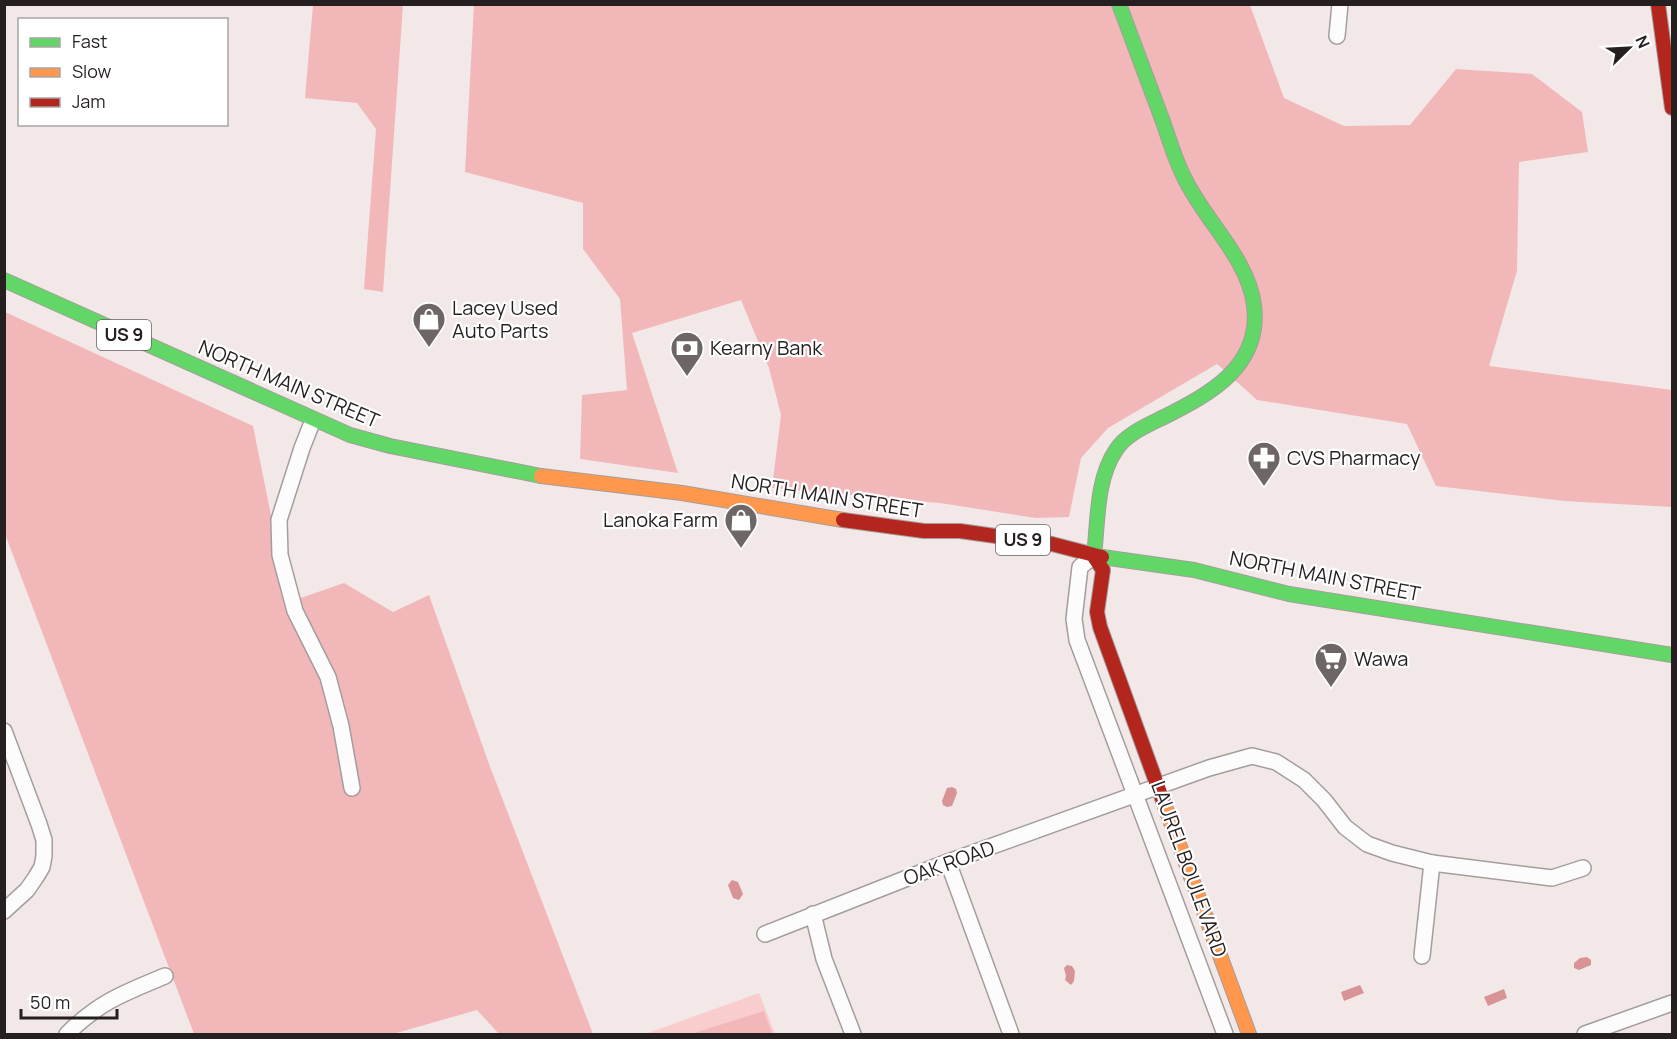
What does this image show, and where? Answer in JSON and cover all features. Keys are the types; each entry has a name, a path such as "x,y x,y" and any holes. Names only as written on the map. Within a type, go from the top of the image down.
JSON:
{"main road":[{"name":"LAUREL BOULEVARD","path":"1119,4 1183,176 1244,272 1251,287 1256,317 1246,354 1235,371 1222,384 1134,433 1116,450 1108,465 1104,480 1094,556 1103,570 1097,612 1127,704 1249,1035"},
{"path":"1658,4 1672,108"},
{"name":"NORTH MAIN STREET","path":"4,280 313,420 350,435 390,446 550,478 682,493 924,531 960,531 1052,544 1094,556 1194,570 1289,594 1672,655"}],"street":[{"path":"1337,36 1340,4"},
{"path":"313,420 279,520 279,555 295,611 328,677 341,726 352,788"},
{"name":"LAUREL BOULEVARD","path":"1094,556 1080,567 1074,619 1082,659 1105,712 1225,1035"},
{"path":"1105,712 1127,704"},
{"path":"4,731 39,824 44,840 44,856 42,867 27,890 4,911"},
{"name":"OAK ROAD","path":"765,934 948,862 1229,761 1252,756 1264,758 1288,768 1324,800 1345,828 1367,844 1392,853 1432,863 1551,878 1583,868"},
{"path":"948,862 1011,1035"},
{"path":"1422,956 1432,863"},
{"path":"813,914 824,958 853,1035"},
{"path":"67,1035 84,1017 111,998 165,976"},
{"path":"1585,1035 1672,1003"}],"shaded area":[{"path":"313,5 403,5 383,292 364,289 376,129 357,103 305,98"},
{"path":"474,5 1250,5 1284,98 1344,126 1410,125 1456,69 1532,74 1582,112 1588,152 1519,162 1517,271 1489,366 1672,390 1672,507 1564,501 1436,486 1407,424 1257,400 1217,364 1108,428 1081,458 1069,517 1036,518 940,503 772,488 781,415 769,368 741,300 632,333 678,473 580,459 582,395 627,390 620,299 583,249 583,203 465,172"},
{"path":"5,312 253,426 276,540 292,601 344,583 393,612 429,595 489,764 593,1034 499,1034 477,1010 393,1034 194,1034 5,534"},
{"path":"952,787 957,793 952,806 947,807 942,801 947,788"},
{"path":"732,880 738,882 743,894 739,900 733,898 728,885"},
{"path":"1587,957 1591,960 1591,965 1579,970 1574,968 1574,963 1580,958"},
{"path":"1067,965 1072,966 1075,971 1071,985 1065,980 1064,968"},
{"path":"1360,985 1364,993 1344,1001 1341,992"},
{"path":"1504,989 1507,998 1488,1006 1484,997"},
{"path":"759,993 775,1034 645,1034"},
{"path":"764,1011 772,1034 691,1034"}],"traffic: fast":[{"path":"1095,558 1101,487 1109,461 1120,444 1144,427 1215,388 1241,361 1250,345 1254,326 1254,305 1243,270 1191,191 1180,168 1119,4"},
{"path":"4,280 350,435 390,446 541,476"},
{"path":"1102,557 1194,570 1289,594 1672,655"}],"traffic: slow":[{"path":"541,476 682,493 843,520"},
{"path":"1163,801 1249,1034"}],"traffic: jam":[{"path":"1658,4 1672,108"},
{"path":"843,520 924,531 960,531 1052,544 1102,557"},
{"path":"1095,558 1103,570 1097,612 1100,627 1163,801"}],"place":[{"name":"Lacey Used Auto Parts","path":"429,348"},
{"name":"Kearny Bank","path":"687,377"},
{"name":"CVS Pharmacy","path":"1264,487"},
{"name":"Lanoka Farm","path":"741,549"},
{"name":"Wawa","path":"1331,688"}]}
